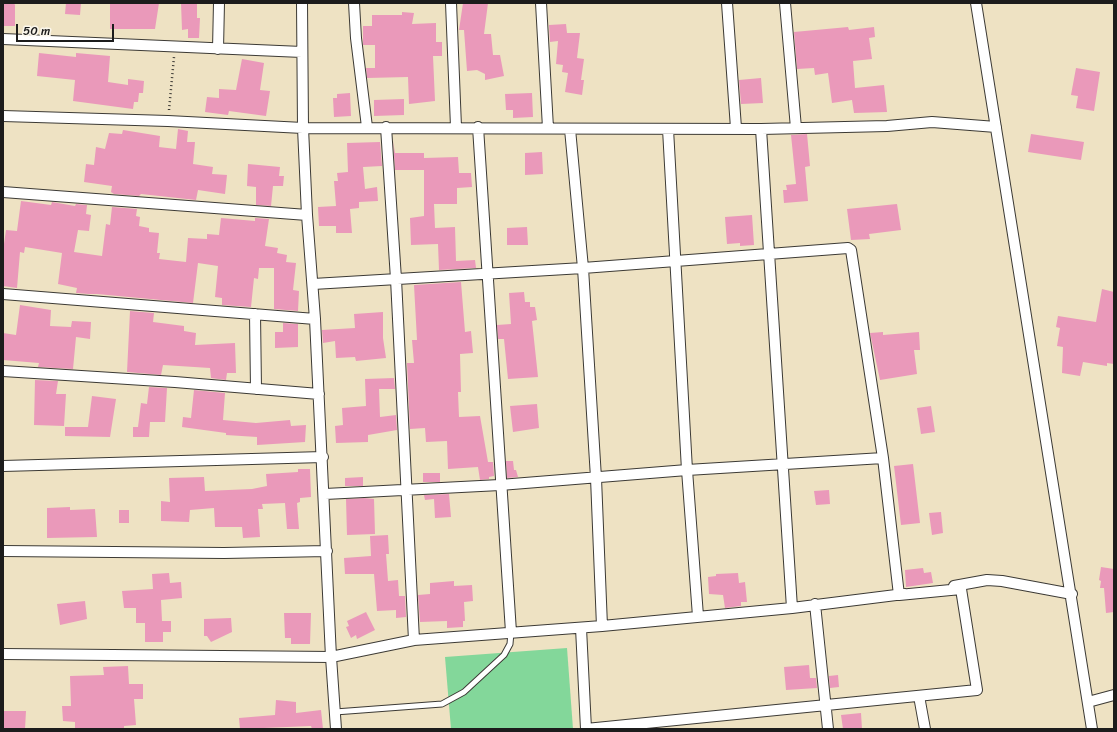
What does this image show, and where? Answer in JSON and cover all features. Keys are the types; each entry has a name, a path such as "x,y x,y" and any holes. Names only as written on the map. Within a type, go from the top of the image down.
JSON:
{"street":[{"path":"218,49 219,3"},
{"path":"302,3 303,128 307,215 313,284 323,457 331,657 336,729"},
{"path":"354,3 356,38 367,128"},
{"path":"451,3 456,127"},
{"path":"541,3 548,128"},
{"path":"727,3 736,128"},
{"path":"785,3 796,128"},
{"path":"976,3 1072,594 1092,729"},
{"path":"3,39 302,52"},
{"path":"3,116 168,121 303,128 478,127 570,129 761,129 887,126 932,122 996,127"},
{"path":"478,127 500,486 511,632"},
{"path":"386,128 396,279 414,640"},
{"path":"570,129 584,268 596,478 602,626"},
{"path":"668,129 687,470 698,616"},
{"path":"761,129 792,608"},
{"path":"3,192 307,215"},
{"path":"313,284 676,262 848,248 852,250 883,458 899,595"},
{"path":"3,294 315,319"},
{"path":"256,314 256,389"},
{"path":"3,371 175,382 319,394"},
{"path":"3,466 323,457"},
{"path":"325,494 406,489 500,486 687,470 883,458"},
{"path":"3,551 216,553 327,551"},
{"path":"899,595 987,580 1002,581 1072,594"},
{"path":"3,654 331,657 414,640 581,628 792,608 815,604 961,589 977,690 586,729 581,628"},
{"path":"815,604 827,706 828,729"},
{"path":"1088,702 1114,695"},
{"path":"918,696 925,729"}],"lane":[{"path":"335,712 442,704 464,692 504,656 510,644 511,632"}],"path":[{"path":"168,121 175,46"}],"green space":[{"path":"567,648 573,729 451,729 445,657"}],"building":[{"path":"3,3 14,3 15,26 3,26"},
{"path":"66,3 81,3 80,15 65,14"},
{"path":"110,3 159,3 155,29 110,29"},
{"path":"181,3 197,3 197,18 200,18 199,38 188,38 188,29 182,30"},
{"path":"463,3 488,3 484,34 491,34 493,55 500,55 504,76 485,80 485,74 477,70 467,71 464,30 459,30"},
{"path":"402,12 414,13 412,24 436,23 436,42 442,42 442,56 433,56 435,101 409,104 408,77 367,78 366,68 375,68 375,45 363,45 363,26 372,26 372,15 402,15"},
{"path":"566,24 567,33 580,33 577,58 584,59 581,80 584,80 582,95 565,92 568,73 562,72 563,65 556,64 558,41 550,42 549,25"},
{"path":"848,27 849,30 874,27 875,37 869,38 872,59 853,61 855,88 884,85 887,112 854,113 852,100 832,103 828,73 815,75 814,68 797,69 794,32"},
{"path":"39,53 76,57 76,53 110,56 108,82 128,85 128,79 144,81 143,93 139,93 138,102 134,102 133,109 73,101 75,80 37,76"},
{"path":"242,59 264,63 260,90 270,91 266,116 229,111 228,115 205,112 207,97 219,98 219,89 236,90"},
{"path":"1076,68 1100,72 1094,111 1076,108 1078,96 1071,95"},
{"path":"761,78 763,103 741,104 739,80"},
{"path":"350,93 351,116 334,117 333,98 337,98 337,94"},
{"path":"532,93 533,117 513,118 513,110 506,110 505,94"},
{"path":"404,99 404,115 374,116 374,100"},
{"path":"178,129 188,131 187,142 195,142 193,164 213,167 212,174 227,175 225,194 198,190 196,200 141,194 139,196 114,194 111,192 112,186 84,182 86,164 94,165 96,147 105,149 109,133 122,134 123,130 160,136 159,147 176,149"},
{"path":"807,134 810,166 805,167 808,201 784,203 783,190 787,190 786,185 796,184 791,135"},
{"path":"1031,134 1084,142 1081,160 1028,152"},
{"path":"393,141 395,153 424,153 424,158 458,157 459,173 471,173 472,187 457,188 457,204 434,204 435,228 455,227 456,261 475,260 476,268 439,270 438,244 411,245 410,218 424,216 424,170 395,170"},
{"path":"380,142 382,166 363,167 365,189 377,187 378,201 359,202 359,208 350,209 352,233 336,233 336,226 319,226 318,207 336,206 334,181 338,181 337,173 348,172 347,143"},
{"path":"542,152 543,174 525,175 525,153"},
{"path":"248,164 280,167 279,176 284,176 283,186 273,186 271,206 256,205 256,187 247,186"},
{"path":"21,201 51,205 52,202 75,206 76,204 87,205 86,214 91,215 89,231 78,230 74,252 102,256 106,224 110,225 112,207 137,209 136,216 140,217 139,226 149,228 149,232 159,233 157,253 160,253 159,259 186,262 188,238 207,239 207,234 219,235 221,218 255,221 255,218 269,219 265,246 278,248 277,253 287,255 286,262 296,263 293,290 299,291 298,311 274,309 274,268 259,268 258,279 254,278 251,307 222,305 222,298 215,297 218,266 198,263 193,303 76,293 77,288 58,284 62,253 25,247 24,253 20,252 17,288 3,286 3,251 6,230 17,231"},
{"path":"897,204 901,230 869,234 870,239 851,240 847,209"},
{"path":"752,215 754,245 740,246 740,243 727,244 725,217"},
{"path":"527,227 528,245 507,245 507,228"},
{"path":"461,282 465,332 471,331 473,353 460,354 461,392 458,392 459,417 480,416 488,462 493,462 494,476 489,477 489,479 480,480 478,467 448,469 447,441 426,442 425,428 410,429 407,363 414,363 412,340 417,340 414,285"},
{"path":"1102,289 1114,292 1114,364 1107,363 1107,366 1083,362 1080,376 1062,373 1063,347 1057,346 1060,328 1056,327 1058,316 1096,322"},
{"path":"524,292 525,302 530,302 530,307 535,307 537,320 532,321 538,377 508,379 504,339 498,339 497,325 511,324 509,293"},
{"path":"20,305 51,310 50,326 71,327 72,321 91,322 90,339 76,337 73,369 38,367 39,363 3,360 3,333 16,335"},
{"path":"130,311 154,313 153,322 184,326 184,331 196,333 195,345 235,343 236,373 227,373 226,380 211,378 210,368 163,365 161,375 127,372"},
{"path":"383,312 383,338 386,358 356,361 355,357 336,358 335,341 323,343 322,330 355,328 354,314"},
{"path":"283,323 298,324 298,347 275,348 275,332 283,332"},
{"path":"883,332 883,335 919,332 920,350 914,350 917,374 880,380 870,333"},
{"path":"394,378 395,389 379,389 380,417 396,415 397,430 368,435 368,442 336,443 335,426 343,425 342,408 366,406 365,379"},
{"path":"35,380 58,381 56,394 66,394 64,426 34,425"},
{"path":"149,387 167,388 165,422 150,422 149,437 133,437 133,427 138,427 141,403 147,404"},
{"path":"194,390 225,393 223,420 256,423 290,420 291,426 306,425 305,442 257,445 257,437 226,435 226,433 182,427 183,417 191,418"},
{"path":"92,396 116,399 110,437 65,436 65,427 88,427"},
{"path":"537,404 539,428 513,432 510,406"},
{"path":"931,406 935,432 921,434 917,408"},
{"path":"506,461 513,461 514,470 516,470 518,477 507,478"},
{"path":"913,464 920,523 901,525 894,466"},
{"path":"298,469 310,469 311,497 300,498 300,502 297,503 299,529 287,529 285,503 262,504 263,509 258,509 260,537 243,538 242,527 215,527 214,508 190,510 189,522 161,521 161,501 170,502 169,478 204,477 205,491 252,489 267,486 266,474 298,472"},
{"path":"423,473 440,473 440,482 423,482"},
{"path":"363,477 363,486 345,486 345,478"},
{"path":"829,490 830,504 816,505 814,491"},
{"path":"449,494 451,517 435,518 434,499 425,500 424,495"},
{"path":"346,499 374,499 375,534 347,535"},
{"path":"70,507 70,510 95,509 97,537 47,538 47,508"},
{"path":"119,510 129,510 129,523 119,523"},
{"path":"941,512 943,533 932,535 929,513"},
{"path":"388,535 389,554 386,554 388,581 398,580 399,596 405,596 406,617 396,618 396,610 377,611 374,574 345,574 344,558 371,556 370,536"},
{"path":"1101,567 1114,569 1114,612 1106,613 1104,588 1100,588 1101,581 1099,580"},
{"path":"923,568 924,573 931,572 933,583 906,587 905,570"},
{"path":"169,573 170,583 181,582 182,598 161,600 162,621 171,621 171,632 163,632 163,642 145,642 145,623 136,623 136,608 124,608 122,591 153,589 152,574"},
{"path":"738,573 739,583 745,582 747,602 741,602 741,606 725,608 723,595 709,594 708,577 716,576 716,574"},
{"path":"454,581 454,586 472,585 473,601 464,602 465,621 463,621 463,627 447,628 447,621 420,622 418,595 430,594 430,583"},
{"path":"85,601 87,619 60,625 57,604"},
{"path":"366,612 375,630 357,639 356,635 351,638 346,627 349,626 347,621"},
{"path":"284,613 311,613 310,644 291,644 291,638 285,638"},
{"path":"231,618 232,632 211,642 207,636 204,636 204,619"},
{"path":"809,665 810,678 816,678 817,688 786,690 784,667"},
{"path":"128,666 129,684 143,684 143,699 134,699 136,725 124,726 124,729 75,729 75,722 63,721 62,706 71,706 70,676 104,675 103,667"},
{"path":"838,675 839,687 830,688 829,676"},
{"path":"276,700 296,702 296,713 321,710 323,729 312,729 311,726 240,729 239,718 275,715"},
{"path":"3,711 26,711 25,729 3,729"},
{"path":"861,713 862,729 843,729 841,715"}]}
